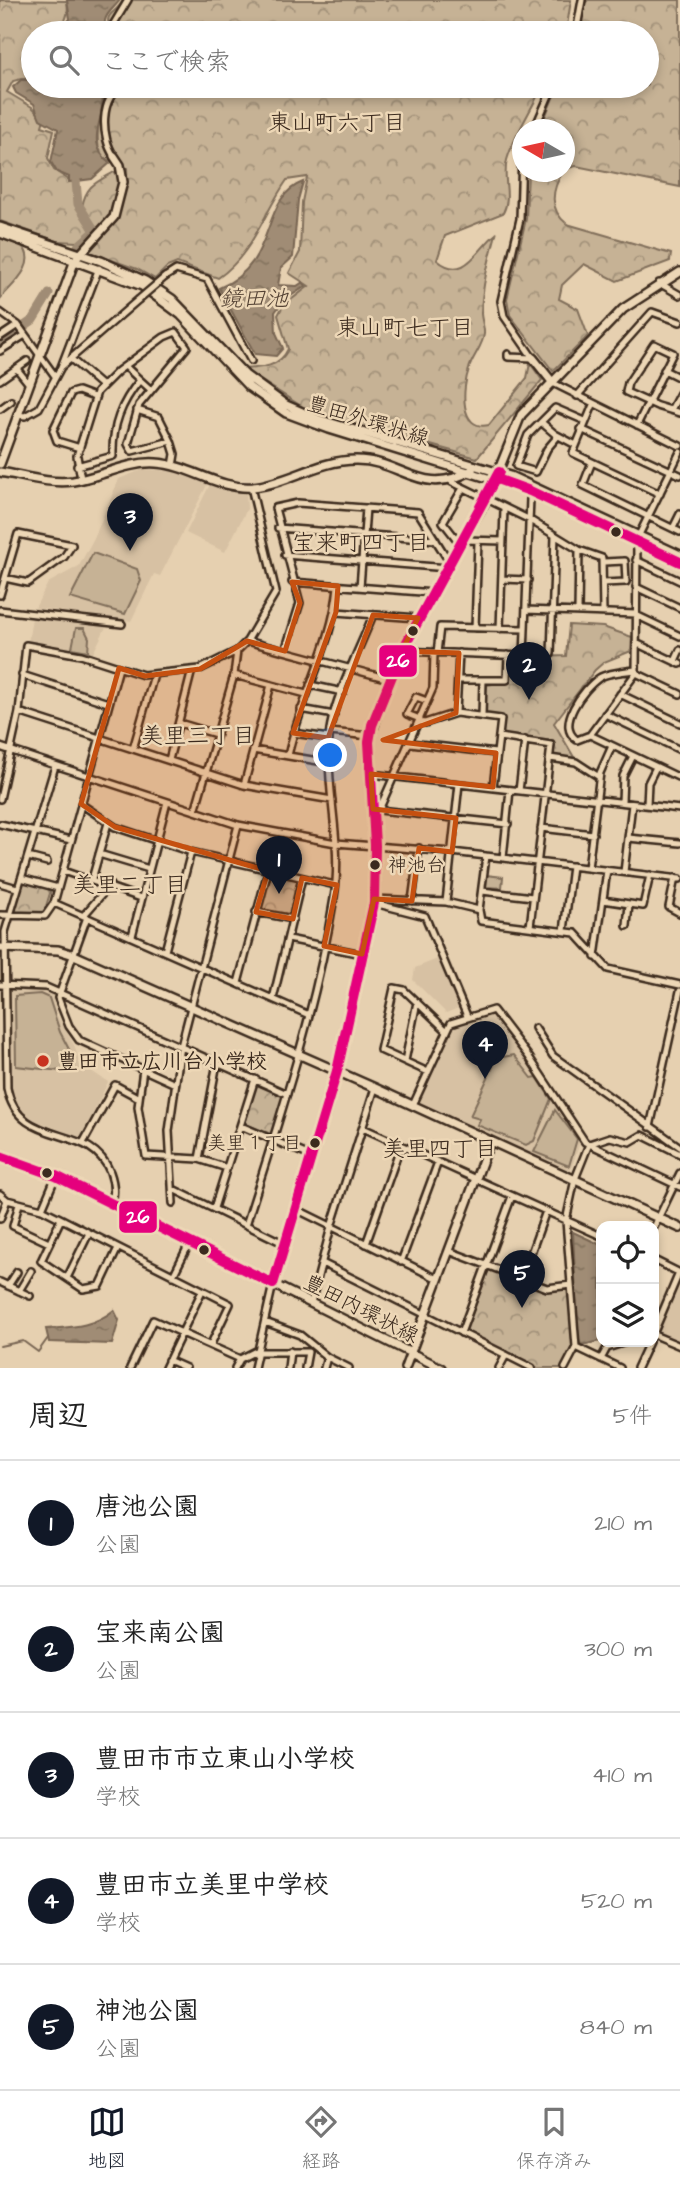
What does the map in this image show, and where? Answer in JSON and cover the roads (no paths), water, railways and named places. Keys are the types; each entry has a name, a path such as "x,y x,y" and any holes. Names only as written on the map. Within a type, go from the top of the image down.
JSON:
{"street":[{"path":"115,21 128,0"},
{"path":"578,21 582,0"},
{"path":"0,464 2,447 18,415 77,257 106,230 114,217 123,182 120,165 104,132 109,98"},
{"path":"539,119 548,98"},
{"path":"522,182 520,219 501,301 504,316 553,383 680,446"},
{"name":"豊田外環状線","path":"0,227 142,286 167,303 234,374 286,413 329,429 498,475"},
{"name":"豊田外環状線","path":"0,233 136,275 159,289 186,313 245,375 286,405 318,419 498,475 680,555"},
{"path":"18,415 25,416 39,408 61,367 99,268"},
{"path":"61,367 176,270 207,279 251,361"},
{"path":"254,1368 283,1243 337,1071 374,900 376,811 370,736 389,680 418,618 487,499 521,415 623,309 659,283 680,272"},
{"path":"659,283 680,295"},
{"path":"0,312 18,325 55,376"},
{"path":"577,396 652,312 680,322"},
{"path":"0,337 18,325"},
{"path":"81,479 77,466 94,397 102,386 125,366 164,337 178,333 187,347 137,410 128,444 130,451 171,441"},
{"path":"0,351 25,334"},
{"path":"637,425 648,402 664,370 672,351 654,344 625,388 648,402 672,408 680,413"},
{"path":"508,354 508,357 533,358"},
{"path":"71,359 102,386"},
{"path":"0,380 27,361"},
{"path":"125,366 151,390"},
{"path":"17,369 29,384"},
{"path":"664,370 680,378"},
{"path":"77,466 113,456 112,439 121,405 140,380"},
{"path":"80,448 57,441 53,430 69,395 78,391 94,397"},
{"path":"672,408 680,393"},
{"path":"0,409 11,401"},
{"path":"593,405 574,443 572,453 660,494"},
{"path":"558,436 547,449 536,472 516,466 528,435 557,408 585,421"},
{"path":"137,410 159,417 175,450 173,466"},
{"path":"541,422 558,436 574,443"},
{"path":"581,429 680,475"},
{"path":"680,452 638,538 636,671 590,735 577,740 571,737 566,725 569,717 601,676 636,671 680,694"},
{"path":"0,472 48,482 81,479 148,463 173,466 227,485 251,487 320,465 358,460 432,481 452,482 530,520 604,562 625,561 626,582 603,583"},
{"path":"593,463 583,485 680,532"},
{"path":"452,482 472,470"},
{"path":"0,799 19,712 26,645 81,655 143,676 192,670 237,651 247,641 276,592 251,487"},
{"path":"462,542 443,522 463,488"},
{"path":"524,656 530,498"},
{"path":"285,651 300,603 292,582 275,508 298,503 421,513 449,565"},
{"path":"360,587 366,508"},
{"path":"500,629 504,509"},
{"path":"673,528 680,514"},
{"path":"278,528 436,540"},
{"path":"0,595 5,578 18,534 72,545 64,557 28,583 5,578"},
{"path":"402,651 524,656 551,654 555,535"},
{"name":"豊田外環状線","path":"638,538 680,562"},
{"path":"475,628 478,541"},
{"path":"462,542 503,541"},
{"path":"578,612 579,550"},
{"path":"285,555 449,565"},
{"path":"636,560 680,581"},
{"path":"603,613 604,562"},
{"path":"502,579 528,580"},
{"path":"292,582 434,593"},
{"path":"288,756 306,694 336,612 338,586"},
{"path":"636,587 680,608"},
{"path":"0,610 122,624"},
{"path":"526,610 636,615 680,636"},
{"path":"336,612 418,618"},
{"path":"246,1225 300,1055 324,946 335,885 336,843 329,735 334,715 373,615"},
{"path":"376,811 410,743 433,688 438,628 525,629"},
{"path":"247,641 389,680"},
{"path":"636,643 677,663 680,650"},
{"path":"195,811 233,675 237,651"},
{"path":"456,713 459,653"},
{"path":"458,680 506,680 508,655"},
{"path":"0,915 45,916 54,903 119,668"},
{"path":"169,760 192,670"},
{"path":"22,675 108,703"},
{"path":"133,749 154,675"},
{"path":"233,675 306,694"},
{"path":"482,716 483,680"},
{"path":"244,785 271,685"},
{"path":"310,685 343,692"},
{"path":"620,694 680,723"},
{"path":"428,701 416,697 407,714 425,723 456,713 500,719 493,787"},
{"path":"301,709 334,715"},
{"path":"19,712 244,785 332,800"},
{"path":"605,715 680,750"},
{"path":"179,723 216,734"},
{"path":"293,733 370,736"},
{"path":"590,735 680,778"},
{"path":"499,737 549,743 550,758 530,927"},
{"path":"519,791 525,740"},
{"path":"410,743 496,753"},
{"path":"588,868 599,777 612,746"},
{"path":"0,747 238,825 336,843 419,848 678,878"},
{"path":"253,750 330,763"},
{"path":"622,802 623,776 634,756"},
{"path":"550,758 576,762 599,777"},
{"path":"55,766 2,949 3,1074 10,1102 23,1119 35,1127 83,1143 94,1150 107,1167 114,1187 112,1203"},
{"path":"647,805 648,783 656,767"},
{"path":"371,774 680,809"},
{"path":"446,902 459,784"},
{"path":"503,858 510,790"},
{"path":"132,936 167,802"},
{"path":"81,804 108,822 156,841 229,862 335,885"},
{"path":"624,872 632,804"},
{"path":"376,811 508,824"},
{"path":"92,879 108,822"},
{"path":"0,824 71,840"},
{"path":"173,1203 169,1131 181,1046 238,825"},
{"path":"541,828 593,834"},
{"path":"628,838 680,843"},
{"path":"412,901 419,848"},
{"path":"165,951 191,852"},
{"path":"99,853 149,869"},
{"path":"486,856 479,910 481,921 564,931 578,936 601,965 617,972 680,985"},
{"path":"28,857 47,862"},
{"path":"564,931 572,866"},
{"path":"594,958 607,870"},
{"path":"680,870 669,907 680,913"},
{"path":"63,871 141,898"},
{"path":"238,983 268,871"},
{"path":"603,900 645,904 650,875"},
{"path":"21,878 58,888"},
{"path":"273,999 302,878"},
{"path":"0,883 18,888"},
{"path":"110,886 86,916 61,993 60,1004 76,1038 175,1084"},
{"path":"481,891 533,897"},
{"path":"374,900 446,902 479,910"},
{"path":"374,900 425,916 467,1016"},
{"path":"54,903 309,1015"},
{"path":"626,926 629,904"},
{"path":"257,912 293,919"},
{"path":"288,939 362,954"},
{"path":"2,949 58,950 74,955 413,1105 680,1228"},
{"path":"3,986 46,987 287,1094"},
{"path":"428,1072 380,1050 394,988 404,990 447,1031"},
{"path":"650,1126 680,991"},
{"path":"405,1061 418,1002"},
{"path":"413,1105 451,1023 493,1010 529,1056 585,1142 677,1185"},
{"path":"535,1028 553,1056 680,1147"},
{"path":"199,1159 217,1063"},
{"path":"143,1069 139,1098 145,1154 199,1159 227,1168"},
{"path":"214,1208 256,1079"},
{"path":"83,1143 115,1085 139,1098"},
{"path":"311,1303 331,1227 375,1088"},
{"path":"241,1126 310,1156"},
{"path":"363,1128 596,1234"},
{"path":"589,1144 610,1137 630,1142 642,1135 680,1154"},
{"path":"405,1368 490,1141"},
{"path":"565,1368 576,1347 566,1221 575,1180 589,1144"},
{"path":"366,1244 401,1145"},
{"name":"豊田内環状線","path":"0,1156 56,1176 441,1368"},
{"path":"401,1262 438,1162"},
{"path":"657,1221 677,1185 680,1173"},
{"path":"42,1209 56,1176"},
{"path":"173,1188 283,1243"},
{"path":"0,1194 7,1200 42,1209 230,1304 211,1344"},
{"path":"461,1333 512,1196"},
{"path":"0,1219 7,1200"},
{"path":"19,1204 13,1226 49,1243"},
{"path":"294,1208 438,1279"},
{"path":"522,1278 546,1212"},
{"path":"61,1219 41,1261 83,1289 100,1286 118,1248"},
{"path":"67,1278 89,1233"},
{"path":"173,1276 190,1242"},
{"path":"449,1251 547,1287 571,1285"},
{"path":"659,1262 680,1273 659,1322"},
{"path":"322,1263 532,1368"},
{"path":"19,1291 31,1271"},
{"path":"8,1286 17,1272"},
{"path":"0,1282 30,1296"},
{"path":"165,1368 202,1290"},
{"path":"130,1368 152,1320 240,1359"},
{"path":"265,1322 304,1337 327,1357 349,1368"},
{"path":"659,1336 680,1346"},
{"path":"576,1347 620,1368"},
{"path":"601,1359 610,1347"},
{"path":"637,1368 647,1347"},
{"path":"235,1368 240,1359 256,1351 307,1352 305,1368"},
{"path":"288,1368 290,1351"},
{"path":"499,1368 506,1355"},
{"path":"324,1368 327,1357"},
{"path":"169,1360 186,1368"}],"water":[{"path":"67,0 120,0 105,21 68,21"},
{"path":"21,80 21,96 16,93 13,87"},
{"path":"24,98 103,98 97,132 98,148 110,163 92,179 69,182 69,177 57,172 51,162 58,129 40,119 34,104"},
{"name":"鏡田池","path":"303,182 298,200 293,257 281,268 278,285 297,286 303,282 306,286 283,301 275,312 276,333 283,348 276,356 255,354 219,288 238,277 252,263 261,248 279,202 289,190"},
{"path":"573,1232 596,1243 596,1342 582,1345 578,1343"},
{"path":"114,1310 119,1320 112,1344 49,1342 46,1329 90,1323"}],"waterway":[{"path":"76,181 78,204 95,231 78,246"},
{"path":"0,343 33,320 49,294"},
{"path":"0,1346 23,1341 38,1352 48,1338"}],"place":[{"name":"豊田市市立東山小学校","path":"130,551"},
{"name":"宝来南公園","path":"529,700"},
{"name":"神池台","path":"375,865"},
{"name":"唐池公園","path":"279,894"},
{"name":"豊田市立広川台小学校","path":"43,1061"},
{"name":"豊田市立美里中学校","path":"485,1079"},
{"name":"美里１丁目","path":"315,1143"},
{"name":"神池公園","path":"522,1308"}],"district":[{"name":"東山町六丁目","path":"337,123"},
{"name":"東山町七丁目","path":"405,328"},
{"name":"宝来町四丁目","path":"361,543"},
{"name":"美里三丁目","path":"198,736"},
{"name":"美里二丁目","path":"130,885"},
{"name":"美里四丁目","path":"440,1149"}]}
